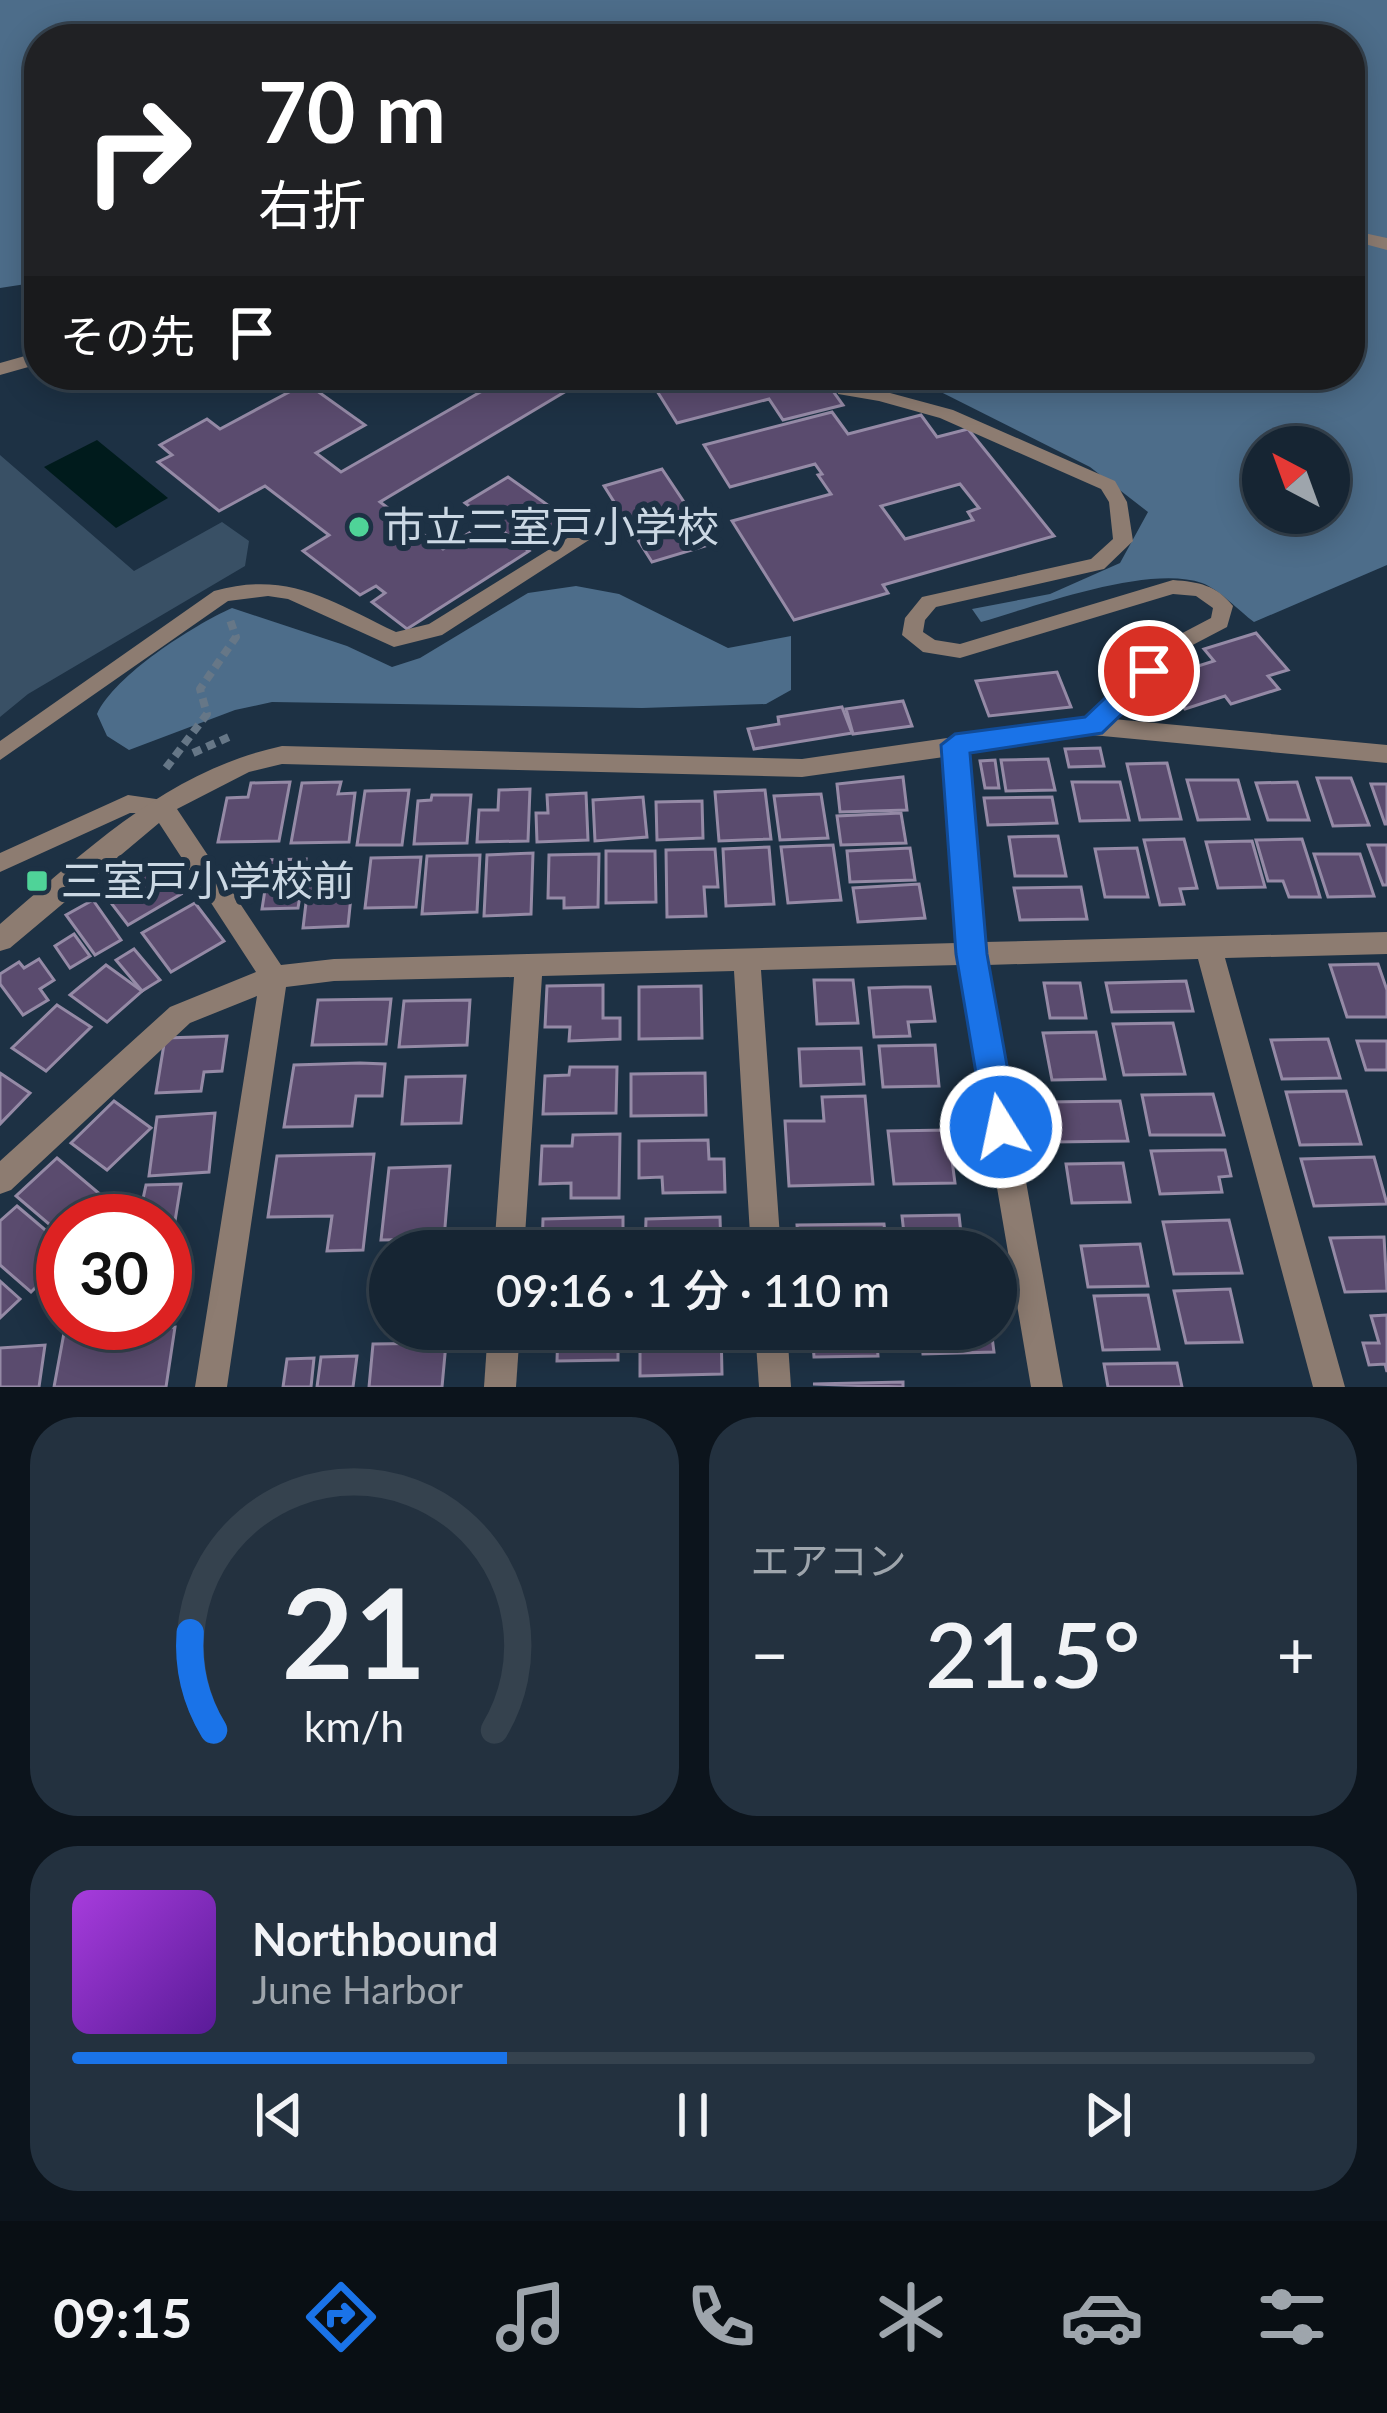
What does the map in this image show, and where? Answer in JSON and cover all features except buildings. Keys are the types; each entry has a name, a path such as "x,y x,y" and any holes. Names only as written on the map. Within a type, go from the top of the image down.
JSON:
{"street":[{"path":"0,940 162,807 251,758 802,768 1092,726 1387,754"},
{"path":"955,745 971,954 1046,1387"},
{"path":"162,807 274,976 212,1387"},
{"path":"0,1180 180,1015 274,976 334,970 1387,943"},
{"path":"1208,947 1329,1387"},
{"path":"747,959 765,1230"},
{"path":"510,1230 529,965"},
{"path":"500,1387 503,1350"},
{"path":"772,1350 775,1387"}],"lane":[{"path":"844,390 890,394 949,413 1108,485 1118,502 1123,541 1097,565 929,602 915,618 912,635 930,647 959,651 1173,587 1201,589 1223,606 1220,622 1178,644 1092,726"},
{"path":"0,752 221,596 249,586 272,586 394,640 412,638 435,630 582,535"},
{"path":"0,863 128,804 162,807"}],"path":[{"path":"166,768 207,714 200,689 236,637 221,596"}],"shaded area":[{"path":"0,0 1387,0 1387,565 1254,622 1202,583 1152,579 1091,590 981,622 972,609 1050,594 1120,563 1148,512 1090,467 937,390 1365,390 1365,24 24,24 24,284 0,288"},
{"path":"97,440 168,498 116,528 44,467"},
{"path":"0,455 134,571 222,522 249,541 245,566 28,694 0,717"},
{"path":"576,586 619,594 728,648 791,636 791,690 766,704 642,708 272,702 235,710 129,750 107,736 97,714 137,668 176,639 232,608 347,646 392,667 420,658 528,593"}],"place":[{"name":"市立三室戸小学校","path":"359,527"},
{"name":"三室戸小学校前","path":"37,881"}],"route":[{"path":"1001,1127 971,954 955,745 1092,726 1149,671"}]}
